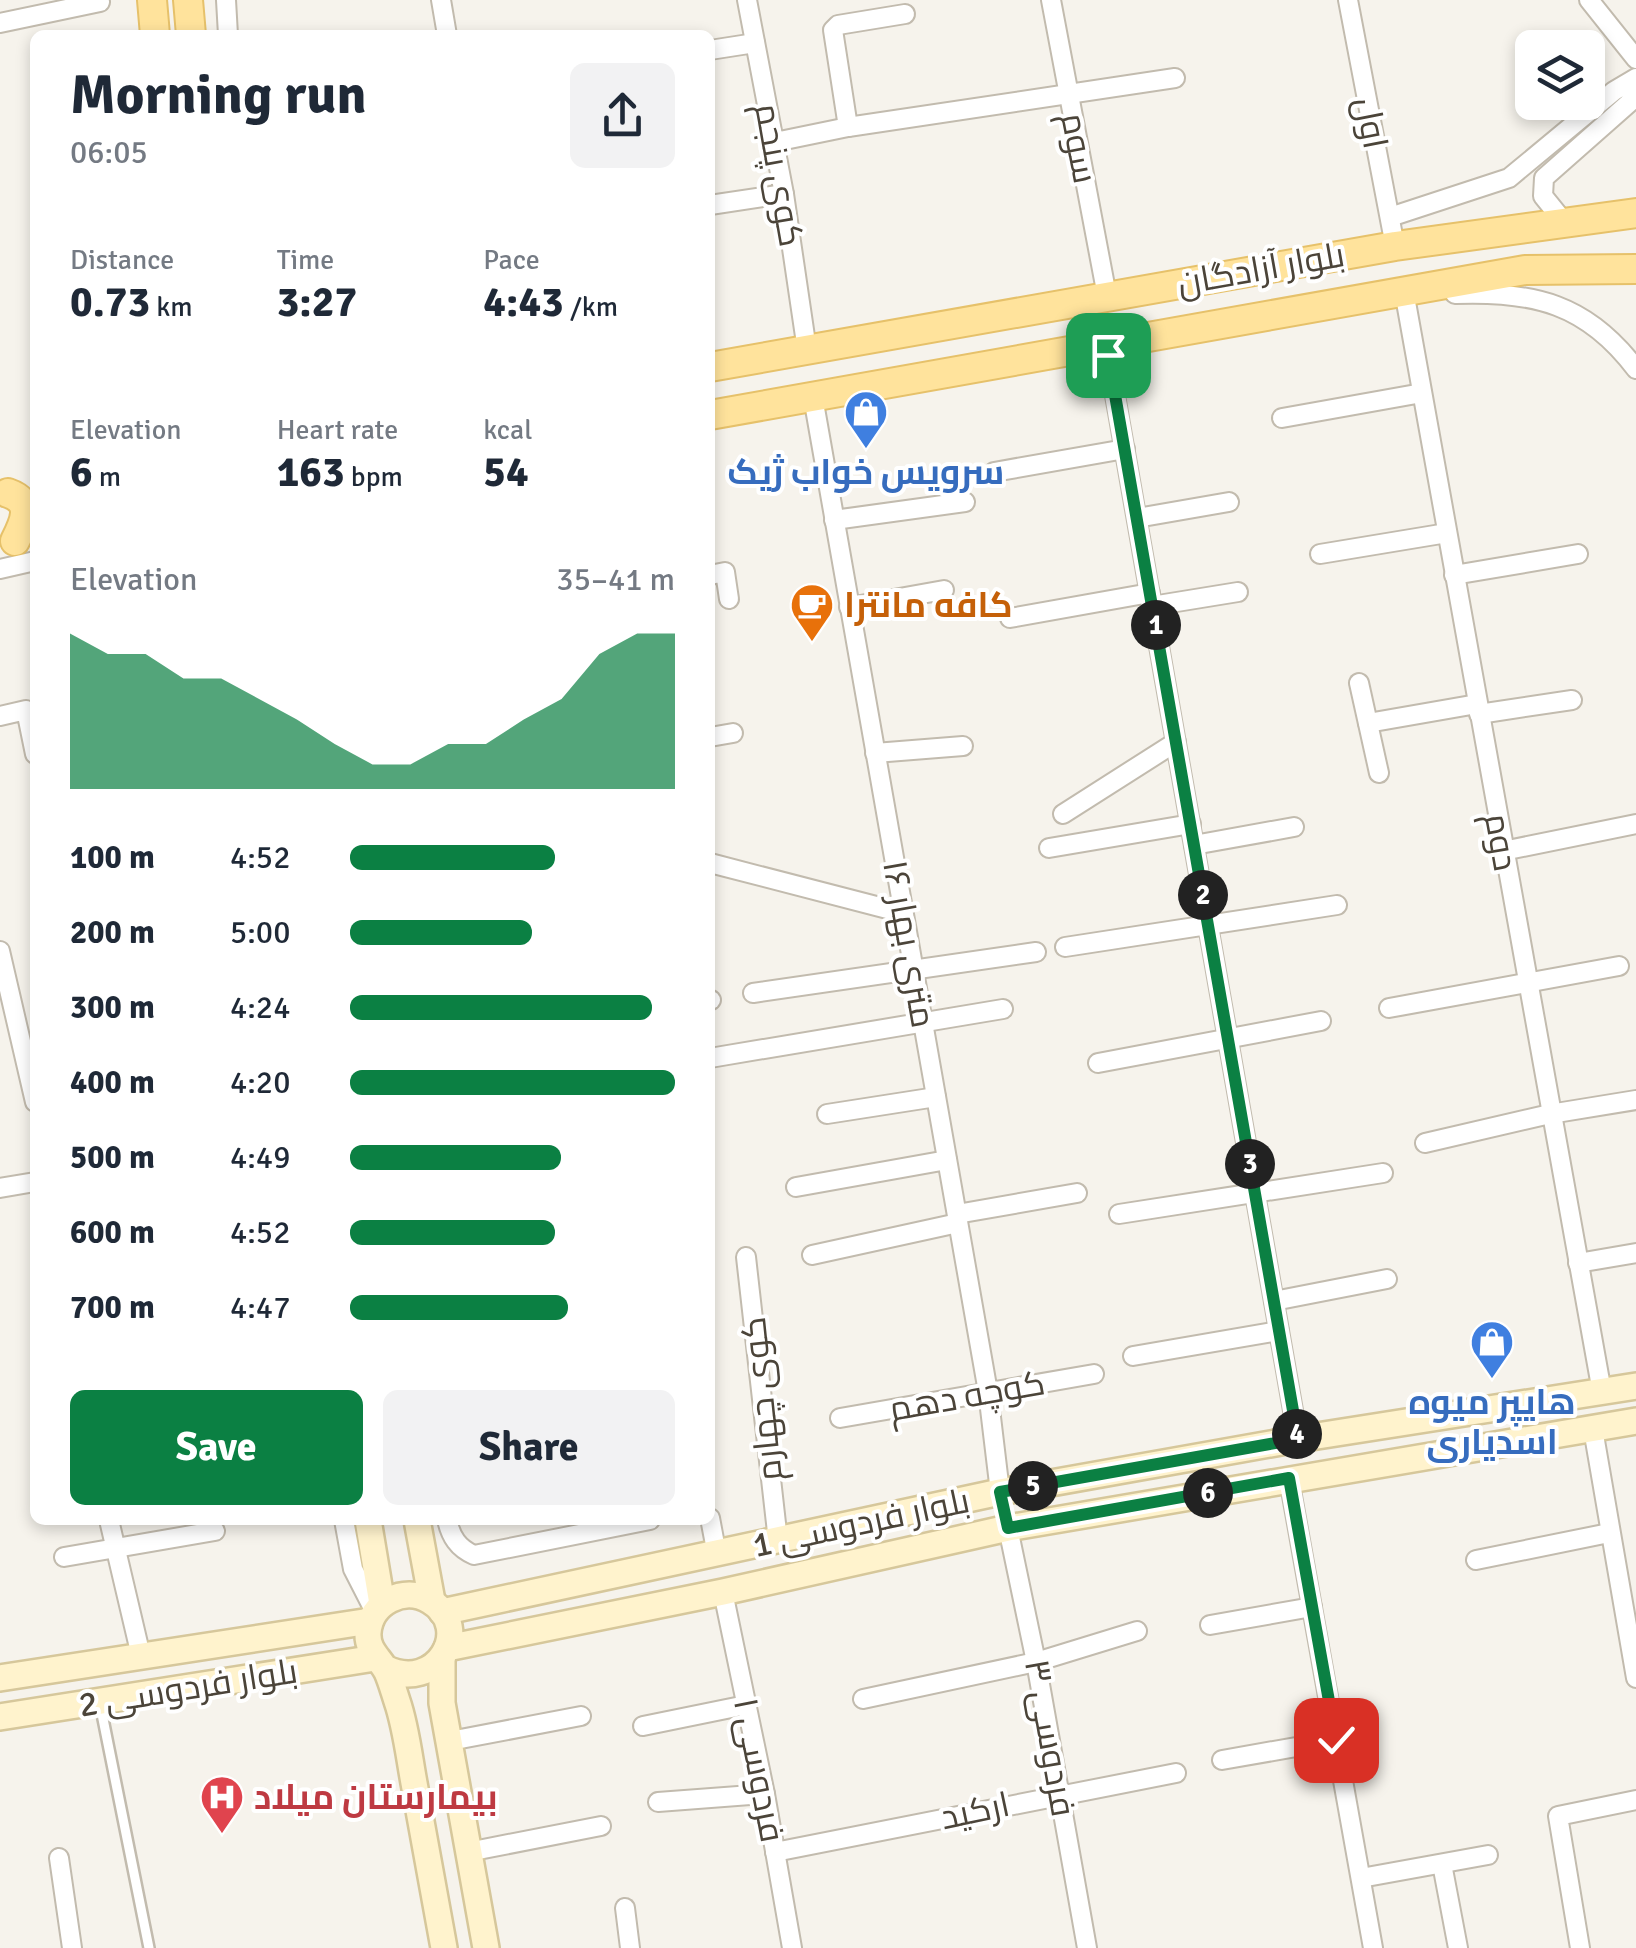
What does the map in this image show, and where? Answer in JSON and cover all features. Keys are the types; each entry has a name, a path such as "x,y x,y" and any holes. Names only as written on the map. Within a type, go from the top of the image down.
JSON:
{"main road":[{"path":"152,0 155,30"},
{"path":"188,0 191,30"},
{"name":"بلوار آزادگان","path":"715,366 1396,246 1636,213"},
{"path":"1523,227 1535,247 1535,256 1525,270"},
{"name":"بلوار آزادگان","path":"715,414 814,402 1107,350 1525,270 1636,269"},
{"path":"14,490 26,509 21,545"},
{"name":"بلوار فردوسی 1","path":"437,1607 717,1555 1000,1492 1298,1439 1636,1386"},
{"name":"بلوار فردوسی 1","path":"444,1653 1008,1528 1636,1420"},
{"path":"1000,1492 1008,1528"},
{"path":"368,1525 376,1612 368,1640 400,1707 444,1948"},
{"path":"418,1525 437,1607 449,1630 442,1704 486,1948"},
{"path":"376,1612 401,1595 422,1597 437,1607"},
{"name":"بلوار فردوسی 2","path":"0,1678 376,1612"},
{"path":"380,1663 395,1673 416,1675 435,1666 444,1653"},
{"name":"بلوار فردوسی 2","path":"0,1717 380,1663"}],"street":[{"path":"226,0 228,30"},
{"path":"441,0 446,30"},
{"name":"کوی پنجم","path":"747,0 784,194 806,350"},
{"name":"سوم","path":"1051,0 1107,296"},
{"name":"اول","path":"1348,0 1396,246"},
{"path":"1590,0 1636,59"},
{"path":"0,23 100,2"},
{"path":"848,127 833,30 838,25 906,14"},
{"path":"715,49 755,43"},
{"path":"775,142 848,127 1175,78"},
{"path":"1390,217 1509,178 1614,91 1636,78"},
{"path":"1564,222 1543,196 1544,178 1629,104 1636,90"},
{"path":"715,204 784,194"},
{"path":"1405,295 1478,293 1552,301 1588,320 1616,342 1636,369"},
{"name":"دوم","path":"1405,295 1602,1392"},
{"path":"1107,350 1298,1439"},
{"path":"1282,418 1422,393"},
{"name":"۱۶ متری بهار","path":"814,402 988,1392 1000,1492"},
{"path":"994,472 1125,449"},
{"path":"834,520 965,502"},
{"path":"1137,518 1229,502"},
{"path":"1320,554 1447,533"},
{"path":"0,569 21,545"},
{"path":"1454,575 1578,554"},
{"path":"715,574 725,572 730,598"},
{"path":"850,606 944,590"},
{"path":"1010,618 1238,592"},
{"path":"1359,682 1379,773"},
{"path":"1368,723 1572,700"},
{"path":"0,716 26,710 30,730"},
{"path":"715,736 732,733"},
{"path":"1062,814 1176,742"},
{"path":"876,753 963,746"},
{"path":"1049,848 1190,824"},
{"path":"1503,850 1636,824"},
{"path":"1194,844 1294,828"},
{"path":"715,863 904,913"},
{"path":"1065,947 1337,905"},
{"path":"0,951 7,1009 30,1085"},
{"path":"753,993 1036,952"},
{"path":"1389,1008 1619,966"},
{"path":"715,1057 1004,1009"},
{"path":"1098,1063 1320,1022"},
{"path":"827,1114 936,1097"},
{"path":"1426,1143 1550,1114 1636,1100"},
{"path":"796,1187 947,1160"},
{"path":"1119,1214 1382,1174"},
{"path":"0,1188 30,1183"},
{"path":"812,1256 1076,1193"},
{"path":"1578,1263 1636,1253"},
{"name":"کوی چهارم","path":"746,1257 778,1540"},
{"path":"1274,1301 1387,1278"},
{"path":"1134,1356 1280,1331"},
{"name":"کوچه دهم","path":"840,1418 1094,1374"},
{"path":"1593,1429 1636,1678"},
{"path":"1289,1478 1373,1948"},
{"path":"110,1525 141,1656"},
{"path":"345,1525 353,1569 376,1612"},
{"path":"448,1525 462,1550 474,1555 625,1525"},
{"path":"711,1525 717,1555"},
{"name":"فردوسی ۳","path":"1008,1528 1060,1793 1083,1947"},
{"path":"64,1557 215,1531"},
{"path":"1476,1560 1609,1533"},
{"name":"فردوسی ۱","path":"723,1592 766,1794 792,1948"},
{"path":"1210,1625 1312,1606"},
{"path":"862,1699 1036,1662 1136,1632"},
{"path":"643,1726 746,1705"},
{"path":"450,1740 582,1716"},
{"path":"1222,1760 1336,1740"},
{"name":"ارکید","path":"776,1852 1176,1773"},
{"path":"658,1802 766,1794"},
{"path":"1580,1948 1558,1816 1636,1800"},
{"path":"468,1852 601,1826"},
{"path":"1361,1878 1488,1856"},
{"path":"58,1858 72,1948"},
{"path":"1442,1864 1458,1948"},
{"path":"624,1908 630,1948"}],"lane":[{"path":"100,1701 149,1948"}],"place":[{"name":"سرویس خواب ژیک","path":"866,450"},
{"name":"کافه مانترا","path":"812,643"},
{"name":"هایپر میوه اسدیاری","path":"1492,1380"},
{"name":"بیمارستان میلاد","path":"222,1835"}],"route":[{"path":"1108,355 1298,1439 1000,1492 1008,1528 1289,1478 1336,1740"}]}
